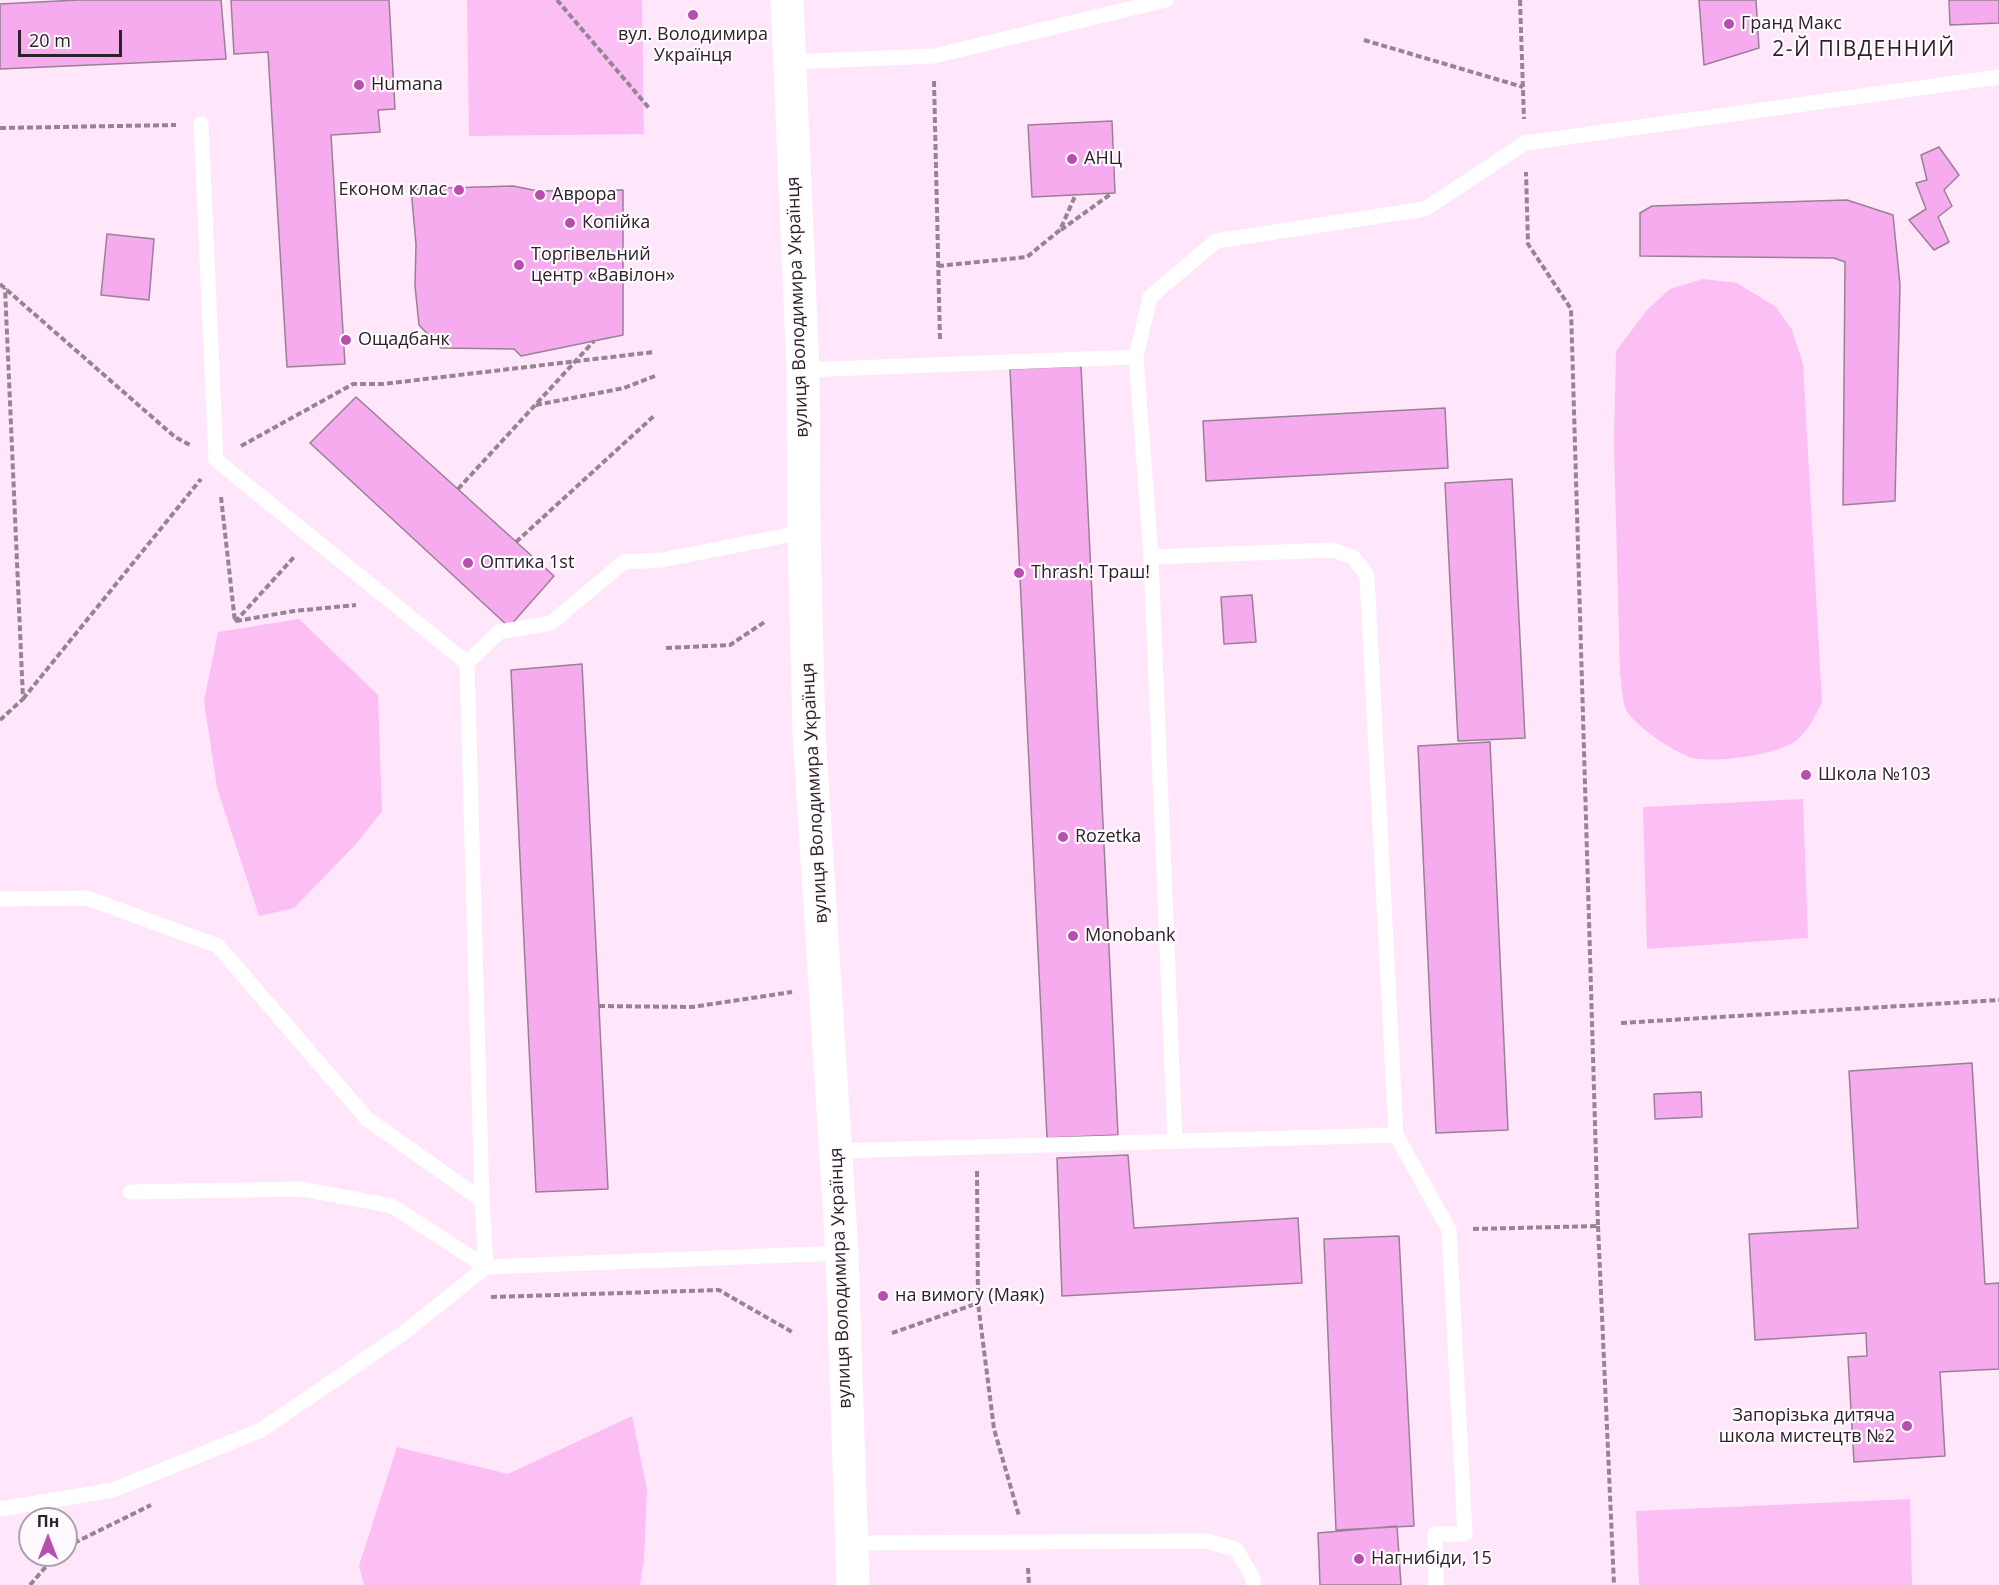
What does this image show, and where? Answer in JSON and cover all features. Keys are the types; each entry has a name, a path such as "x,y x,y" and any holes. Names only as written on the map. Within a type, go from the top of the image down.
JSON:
{"street":[{"name":"вулиця Володимира Українця","path":"787,0 802,370 809,733 842,1253 853,1585"}],"lane":[{"path":"789,62 934,56 1166,0"},
{"path":"1175,1142 1151,557 1136,357 1150,297 1216,241 1425,209 1525,143 1999,77"},
{"path":"201,124 216,460 466,663 486,1267"},
{"path":"802,370 1136,357"},
{"path":"466,663 499,632 551,623 624,562 662,560 804,532"},
{"path":"1151,557 1332,550 1353,557 1367,576 1396,1135 1449,1230 1466,1534 1435,1534 1437,1585"},
{"path":"0,899 87,898 218,946 368,1119 482,1200"},
{"path":"836,1151 1396,1135"},
{"path":"130,1192 302,1189 392,1206 486,1267 842,1253"},
{"path":"0,1509 113,1490 261,1430 402,1334 486,1267"},
{"path":"852,1543 1206,1541 1236,1549 1253,1578 1253,1585"}],"path":[{"path":"557,0 649,108"},
{"path":"1520,0 1528,244 1571,309 1598,1226 1614,1585"},
{"path":"1364,40 1523,87"},
{"path":"934,56 940,364"},
{"path":"0,128 201,124"},
{"path":"938,266 1027,257 1112,193"},
{"path":"1060,230 1076,194"},
{"path":"0,284 176,437 216,460"},
{"path":"5,288 23,699"},
{"path":"458,489 594,341"},
{"path":"0,720 23,699 216,460 353,384 383,384 654,352"},
{"path":"535,406 624,388 655,376"},
{"path":"516,542 655,416"},
{"path":"216,460 235,621"},
{"path":"235,621 312,538"},
{"path":"235,621 294,610 393,602"},
{"path":"666,648 730,645 766,621"},
{"path":"599,1006 692,1007 826,986"},
{"path":"1621,1023 1999,1000"},
{"path":"977,1147 978,1303 994,1429 1027,1542 1029,1585"},
{"path":"1449,1230 1598,1226"},
{"path":"483,1297 719,1290 792,1332"},
{"path":"892,1333 978,1303"},
{"path":"78,1541 159,1501"},
{"path":"30,1585 46,1567"}],"shaded area":[{"path":"467,0 642,0 644,134 469,136"},
{"path":"1703,279 1737,283 1776,307 1792,330 1803,364 1822,702 1805,732 1788,745 1762,754 1717,759 1693,758 1676,751 1637,723 1626,710 1620,673 1614,444 1616,351 1647,310 1670,289"},
{"path":"299,619 378,695 382,811 357,843 294,908 259,916 217,788 204,701 218,632"},
{"path":"1803,799 1808,938 1647,949 1643,807"},
{"path":"632,1416 647,1490 644,1559 640,1585 364,1585 359,1566 397,1447 508,1474"},
{"path":"1910,1499 1912,1585 1639,1585 1636,1511"}],"building":[{"path":"78,0 221,0 226,59 0,69 0,4"},
{"path":"231,0 389,0 395,109 378,110 380,132 331,135 345,364 287,367 268,52 234,54"},
{"name":"Гранд Макс","path":"1699,0 1756,0 1759,48 1704,65"},
{"path":"1949,0 1999,0 1999,23 1950,25"},
{"name":"АНЦ","path":"1112,121 1115,193 1032,197 1028,125"},
{"path":"1939,147 1959,175 1944,190 1952,206 1938,217 1949,242 1934,250 1909,220 1926,209 1916,183 1927,180 1921,155"},
{"name":"Торгівельний центр «Вавілон»","path":"513,186 538,191 623,190 623,335 521,356 514,349 441,348 419,325 411,189"},
{"path":"1847,200 1893,215 1900,285 1895,501 1843,505 1845,262 1834,258 1640,256 1640,213 1652,206"},
{"path":"107,234 154,239 149,300 101,295"},
{"path":"1081,366 1118,1135 1047,1138 1010,369"},
{"path":"356,397 554,576 509,627 310,443"},
{"path":"1445,408 1448,468 1206,481 1203,421"},
{"path":"1512,479 1525,738 1458,741 1445,483"},
{"path":"1252,595 1256,642 1224,644 1221,597"},
{"path":"582,664 608,1189 536,1192 511,670"},
{"path":"1490,742 1508,1130 1436,1133 1418,746"},
{"path":"1972,1063 1985,1284 1999,1283 1999,1369 1940,1372 1945,1456 1854,1462 1848,1357 1867,1356 1866,1333 1755,1340 1749,1234 1858,1228 1849,1071"},
{"path":"1701,1092 1702,1117 1655,1119 1654,1094"},
{"path":"1128,1155 1134,1228 1298,1218 1302,1283 1062,1296 1057,1158"},
{"path":"1399,1236 1414,1526 1336,1530 1324,1239"},
{"name":"Нагнибіди, 15","path":"1397,1526 1401,1585 1320,1585 1318,1533"}],"place":[{"name":"вул. Володимира Українця","path":"693,15"},
{"name":"Гранд Макс","path":"1729,24"},
{"name":"Humana","path":"359,85"},
{"name":"АНЦ","path":"1072,159"},
{"name":"Економ клас","path":"459,190"},
{"name":"Аврора","path":"540,195"},
{"name":"Копійка","path":"570,223"},
{"name":"Торгівельний центр «Вавілон»","path":"519,265"},
{"name":"Ощадбанк","path":"346,340"},
{"name":"Оптика 1st","path":"468,563"},
{"name":"Thrash! Траш!","path":"1019,573"},
{"name":"Школа №103","path":"1806,775"},
{"name":"Rozetka","path":"1063,837"},
{"name":"Monobank","path":"1073,936"},
{"name":"на вимогу (Маяк)","path":"883,1296"},
{"name":"Запорізька дитяча школа мистецтв №2","path":"1907,1426"},
{"name":"Нагнибіди, 15","path":"1359,1559"}],"district":[{"name":"2-Й ПІВДЕННИЙ","path":"1864,50"}]}
